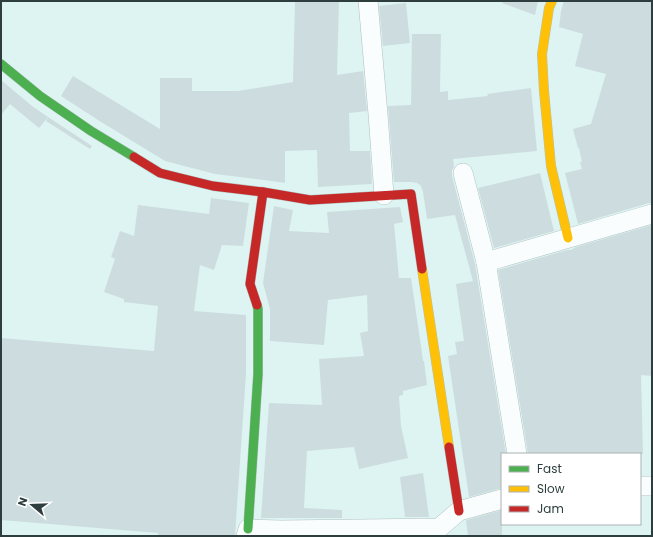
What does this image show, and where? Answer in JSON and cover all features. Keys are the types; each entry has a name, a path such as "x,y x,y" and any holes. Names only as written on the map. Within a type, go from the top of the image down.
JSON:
{"street":[{"path":"368,1 378,106 384,195"},
{"path":"552,1 549,8 542,54 544,91 551,166 568,238"},
{"path":"1,64 40,96 91,132 160,173 213,186 263,192 310,200 411,194 459,512"},
{"path":"463,173 486,262 517,453"},
{"path":"263,192 250,284 258,309 258,374 247,532 281,530 439,528 459,512 501,499"},
{"path":"486,262 652,214"},
{"path":"641,486 652,486"}],"building":[{"path":"295,1 339,1 337,75 363,71 367,111 349,113 350,151 370,151 372,184 318,187 317,150 285,151 285,183 215,174 165,161 61,96 73,76 160,129 160,78 192,78 192,91 238,91 293,82"},
{"path":"503,1 538,1 535,15 502,3"},
{"path":"564,1 652,1 652,203 578,224 565,173 582,169 579,148 573,129 591,124 606,74 575,66 583,34 559,27"},
{"path":"406,3 410,43 383,46 379,6"},
{"path":"412,34 441,34 440,92 448,91 448,100 488,96 487,94 531,88 537,151 453,159 454,167 452,170 452,176 475,264 506,453 501,453 501,488 469,497 448,356 457,354 455,342 464,341 456,284 473,281 455,215 427,219 421,186 417,183 411,182 394,182 388,106 411,105"},
{"path":"1,80 32,106 48,117 39,128 10,104 1,115"},
{"path":"48,117 92,146 90,149 46,121"},
{"path":"540,173 554,231 494,248 478,188"},
{"path":"211,198 249,203 243,246 222,245 214,270 200,265 194,311 246,315 246,374 235,536 158,536 158,533 1,520 1,338 154,351 158,306 124,302 124,299 104,292 115,259 111,257 120,231 134,236 138,205 209,214"},
{"path":"274,206 293,210 289,231 329,233 327,212 400,207 403,222 394,224 399,278 411,278 427,385 403,391 403,395 399,396 401,426 408,458 359,469 354,447 307,451 304,508 342,510 342,518 261,518 269,403 322,405 319,359 364,356 360,333 368,331 367,295 328,300 324,345 270,341 270,309 263,283"},
{"path":"652,225 652,376 641,375 643,454 528,453 498,270 571,250 576,247"},
{"path":"423,473 429,517 405,517 400,477"},
{"path":"501,510 502,536 468,536 467,520"}],"traffic: fast":[{"path":"1,64 40,96 91,131 134,157"},
{"path":"248,529 258,374 257,305"}],"traffic: slow":[{"path":"552,1 549,8 542,54 544,91 551,166 568,238"},
{"path":"422,269 449,447"}],"traffic: jam":[{"path":"134,157 160,173 213,186 263,192"},
{"path":"257,305 250,284 263,192 310,200 411,194 422,269"},
{"path":"449,447 459,511"}]}
